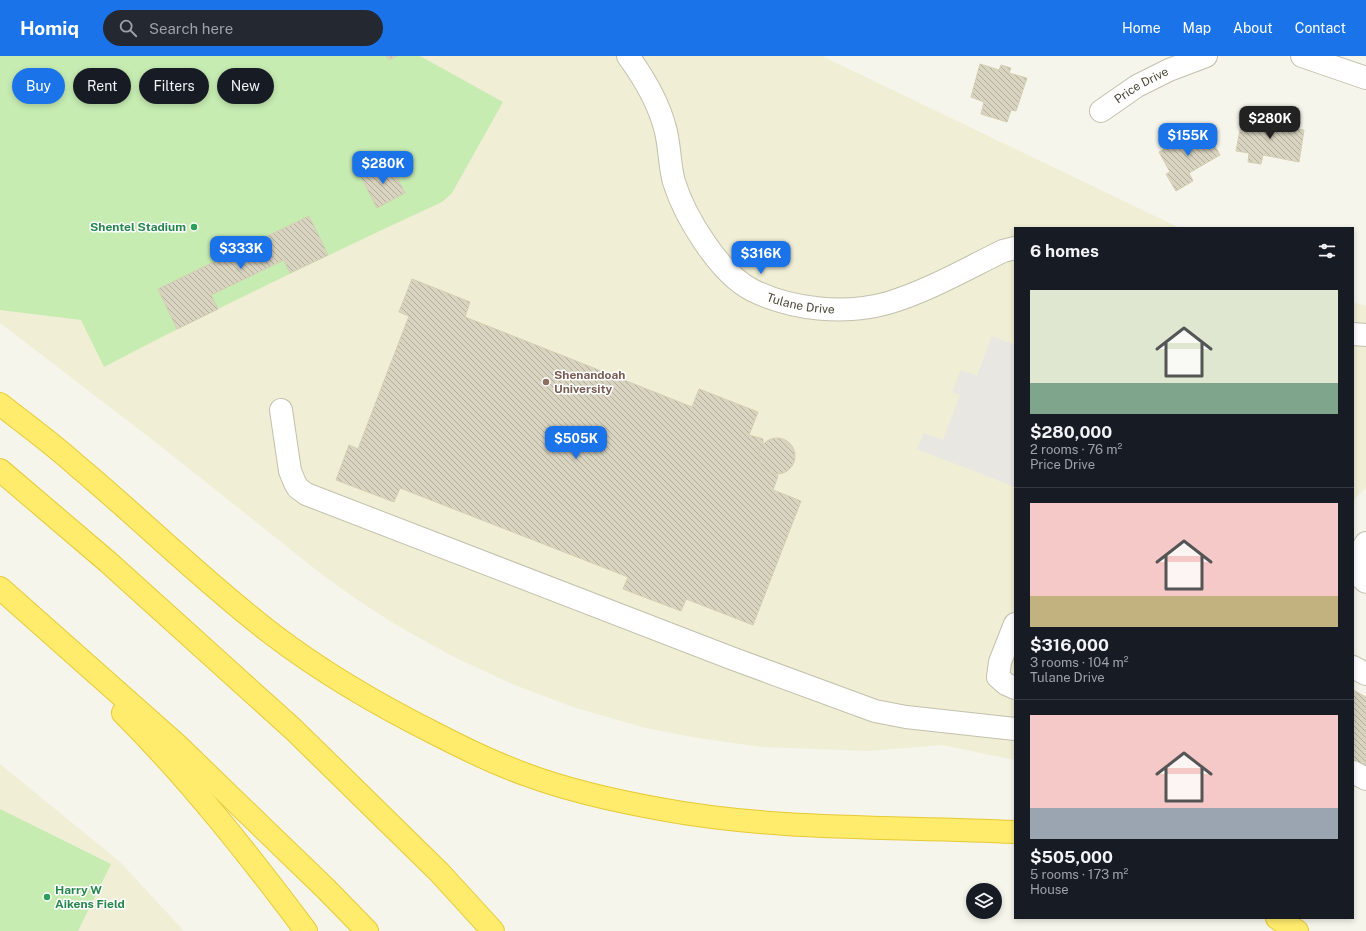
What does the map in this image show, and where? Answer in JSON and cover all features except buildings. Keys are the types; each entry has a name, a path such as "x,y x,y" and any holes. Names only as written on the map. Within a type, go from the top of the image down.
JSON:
{"highway":[{"path":"0,404 74,463 244,613 275,636 344,683 382,705 420,726 528,776 566,788 653,808 708,817 754,822 1014,832"},
{"path":"0,470 108,562 293,729 439,872 494,931"},
{"path":"0,589 132,723 184,780 263,873 306,931"},
{"path":"0,589 176,744 321,884 367,931"},
{"path":"1279,919 1297,931"}],"street":[{"name":"Tulane Drive","path":"628,56 652,92 658,105 666,128 674,181 688,214 701,238 714,256 752,290 777,300 813,309 834,310 869,308 916,293 1003,251 1014,248"},
{"name":"Price Drive","path":"1101,111 1137,86 1169,70 1206,56"},
{"path":"1302,56 1366,78"},
{"path":"1354,334 1366,335"},
{"path":"281,410 290,471 294,483 306,494 731,658 875,711 1014,729"},
{"path":"1366,543 1357,557 1358,575 1366,582"},
{"path":"1014,627 1000,662 998,677 1006,684 1014,688"},
{"path":"1354,668 1366,674"},
{"path":"1354,773 1366,779"}],"shaded area":[{"name":"Shenandoah University","path":"0,56 822,56 1178,227 1014,227 1014,760 942,745 868,751 762,747 698,738 645,728 573,707 512,684 452,656 393,623 324,576 154,441 0,323"},
{"path":"1354,302 1366,306 1366,487 1354,500"},
{"path":"992,336 1014,345 1014,487 917,449 924,433 943,440 960,395 952,392 961,370 977,376"},
{"path":"0,764 120,862 184,931 0,931"}],"green space":[{"name":"Shentel Stadium","path":"0,56 420,56 503,102 452,193 442,202 188,324 104,367 81,320 0,310"},
{"name":"Harry W Aikens Field","path":"0,809 111,864 78,931 0,931"}],"place":[{"name":"Shentel Stadium","path":"194,227"},
{"name":"Shenandoah University","path":"546,382"},
{"name":"Harry W Aikens Field","path":"47,897"}]}
